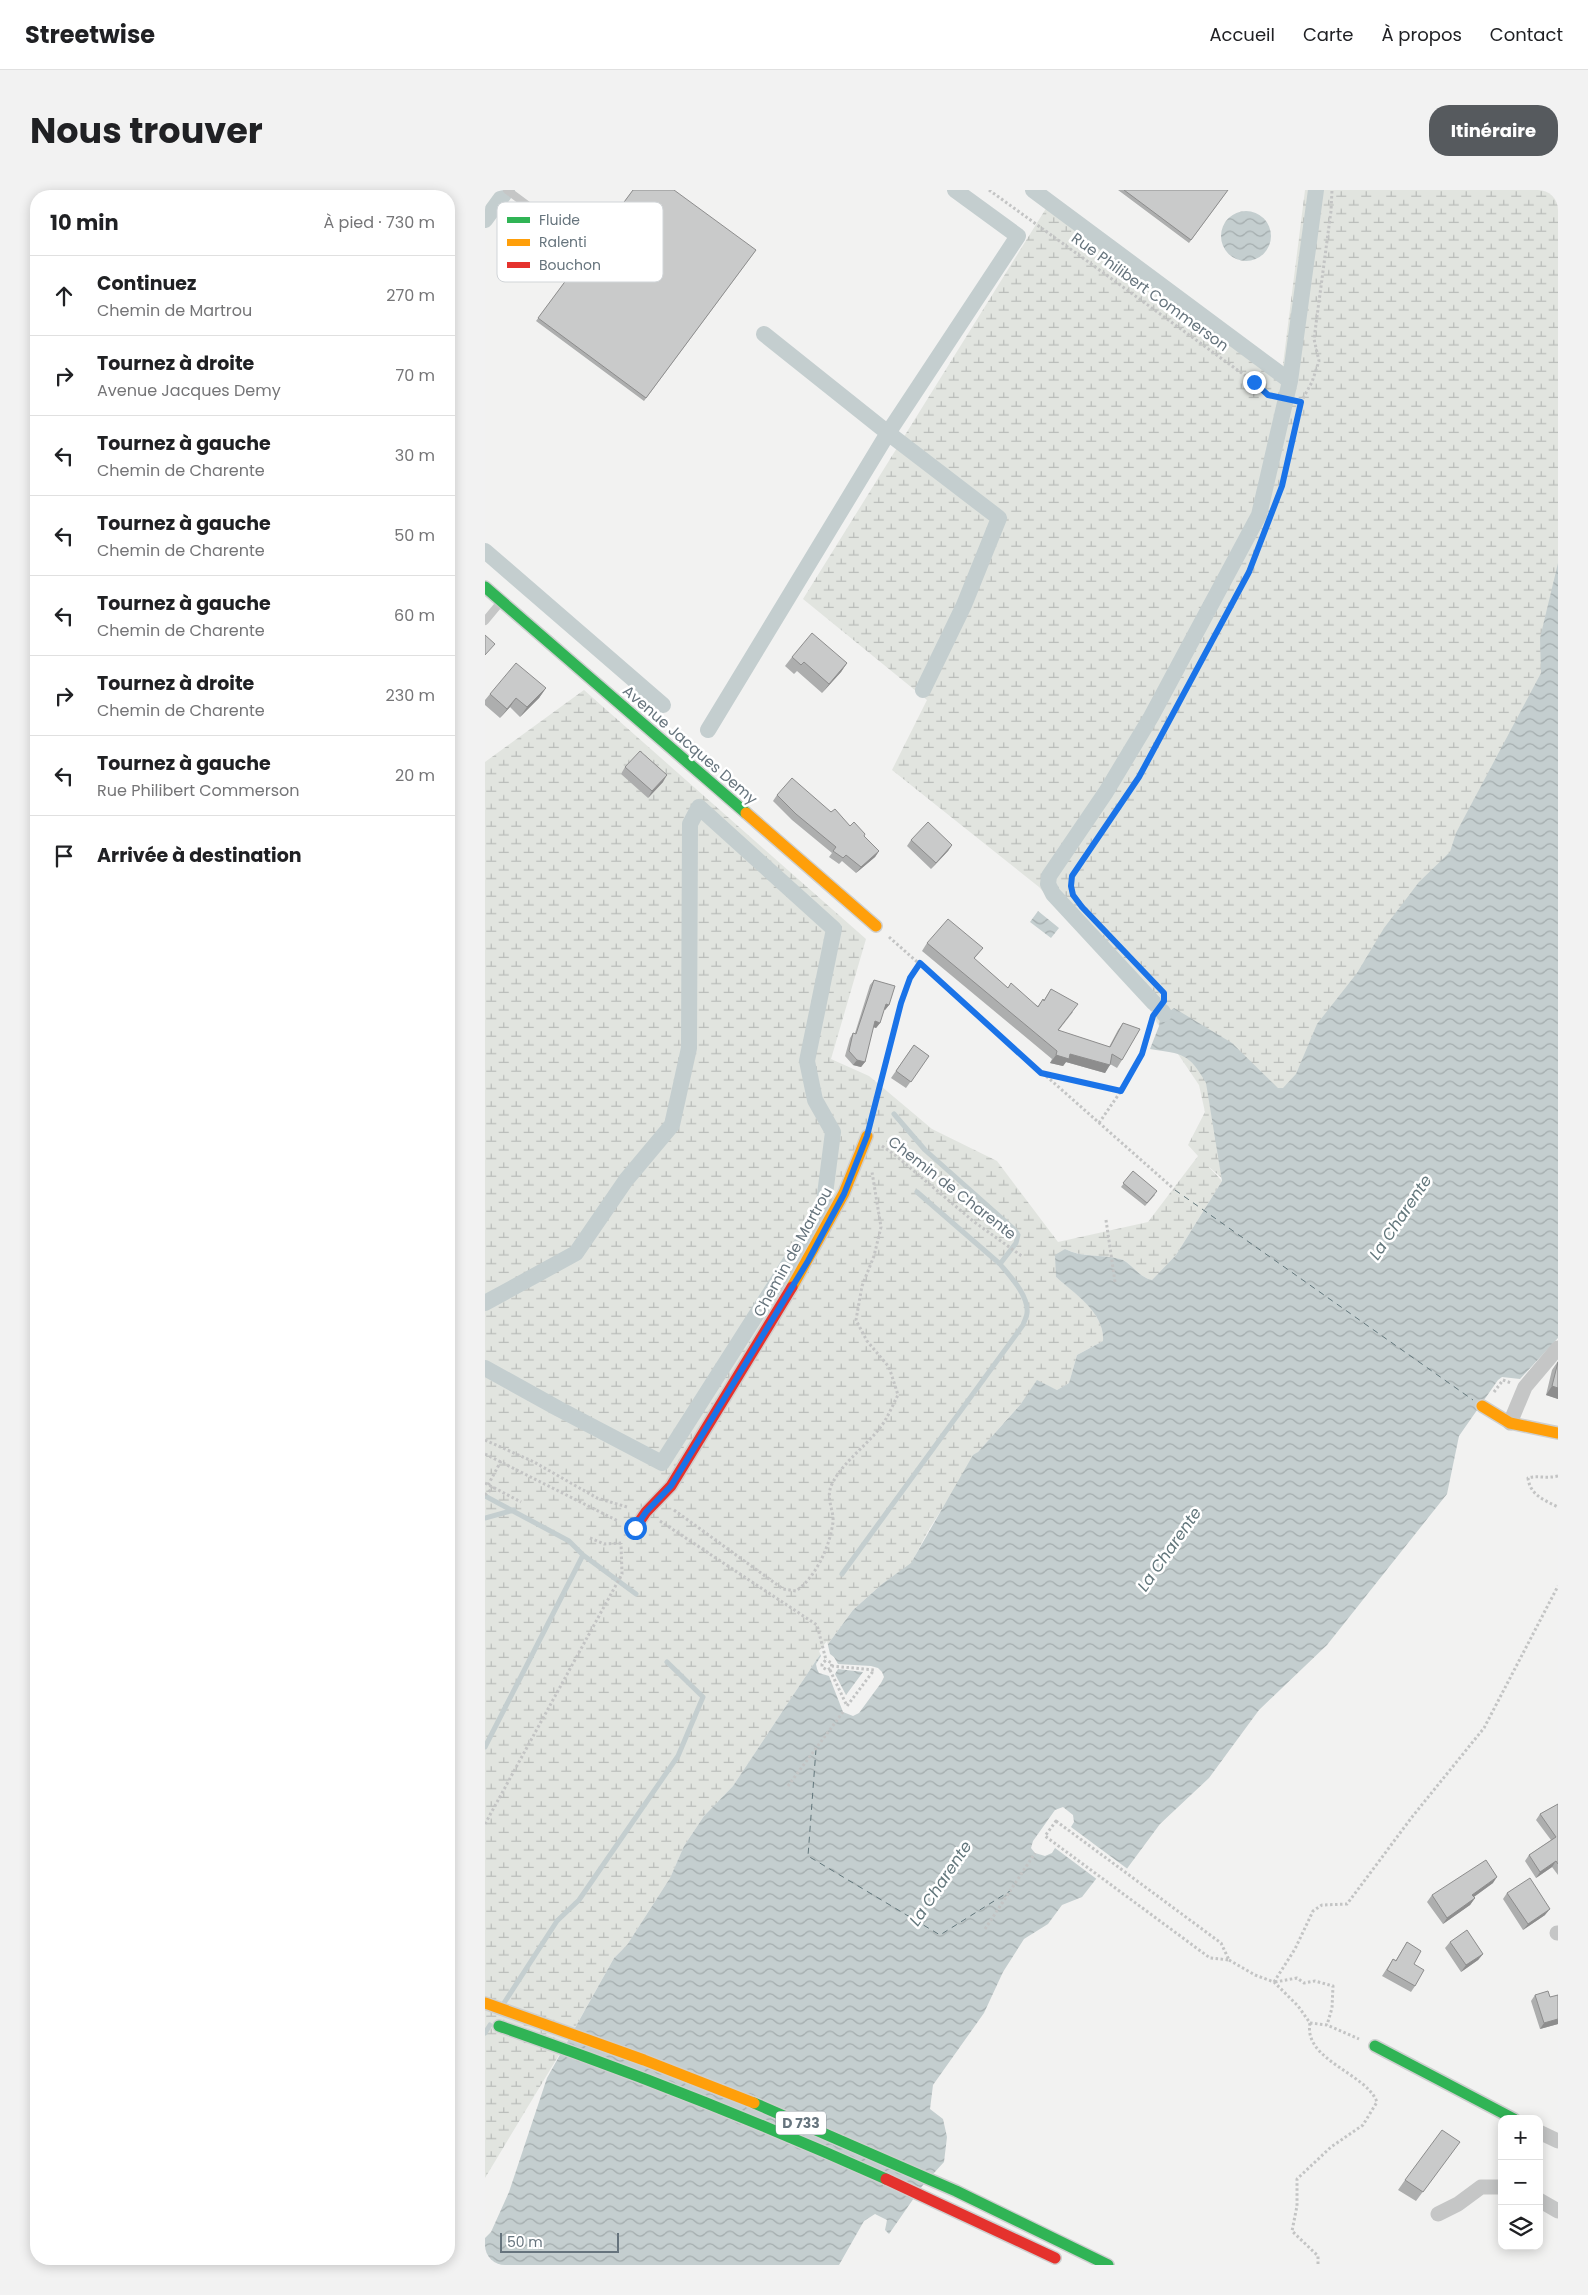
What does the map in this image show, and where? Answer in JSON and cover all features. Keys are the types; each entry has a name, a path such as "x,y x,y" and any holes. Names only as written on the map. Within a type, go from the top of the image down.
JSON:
{"main road":[{"name":"Avenue Jacques Demy","path":"485,587 876,926"},
{"name":"Chemin de Martrou","path":"635,1528 646,1512 671,1486 808,1261 844,1194 867,1136"},
{"path":"1482,1406 1510,1424 1558,1433"},
{"name":"D 733","path":"485,2003 634,2056 846,2141 953,2189 1108,2265"},
{"name":"D 733","path":"485,2022 603,2063 743,2117 945,2205 1069,2264"},
{"path":"1375,2046 1506,2115"}],"street":[{"path":"1510,1424 1525,1387 1558,1348"},
{"path":"1543,2134 1558,2141"},
{"path":"1438,2214 1458,2204 1481,2187 1498,2188"},
{"path":"1543,2202 1558,2211"}],"lane":[{"path":"510,192 523,202"},
{"path":"485,621 501,601"}],"path":[{"name":"Rue Philibert Commerson","path":"989,190 1231,364 1268,395 1301,402"},
{"path":"1099,1123 1121,1091 1142,1054 1153,1016 1165,997 1161,989 1073,895 1071,886 1072,876 1139,777 1249,572 1282,486 1301,402 1312,382 1319,361 1314,339 1330,221 1332,190"},
{"path":"876,926 1175,1190"},
{"path":"867,1136 901,1003 910,978 920,963"},
{"path":"1041,1073 1121,1091"},
{"name":"Chemin de Charente","path":"867,1136 895,1155 1023,1258"},
{"path":"659,1499 783,1589 796,1592 806,1584 826,1548 833,1520 829,1499 831,1485 847,1462 881,1428 898,1395 889,1367 867,1341 856,1320 862,1286 875,1256 881,1227 871,1163"},
{"path":"1107,1220 1115,1282"},
{"path":"1482,1406 1503,1380 1525,1387"},
{"path":"485,1440 534,1462 597,1498 646,1512 817,1625 826,1660 830,1661 831,1668 847,1706 874,1670 831,1668 824,1670 822,1664 826,1660"},
{"path":"485,1454 605,1516 635,1528 621,1543 604,1544 590,1538"},
{"path":"501,1461 487,1484 521,1502"},
{"path":"1558,1476 1547,1479 1534,1476 1528,1478 1529,1486 1535,1495 1558,1507"},
{"path":"486,1494 494,1487"},
{"path":"485,1824 622,1574 621,1543"},
{"path":"1274,1982 1295,1948 1313,1911 1321,1906 1347,1904 1412,1817 1484,1728 1558,1586"},
{"path":"788,1786 843,1712"},
{"path":"1229,1960 1221,1943 1056,1821 1045,1836 1210,1958 1229,1960 1255,1975 1274,1982 1298,2006 1310,2024 1308,2033 1312,2043 1329,2060 1373,2092 1377,2102 1363,2125 1331,2147 1297,2179 1297,2206 1292,2230 1318,2256 1318,2265"},
{"path":"985,1929 1035,1853"},
{"path":"1274,1982 1297,1978 1304,1983 1315,1981 1333,1986 1333,2008 1327,2025"},
{"path":"1310,2024 1327,2025 1375,2046"}],"green space":[{"path":"1305,190 1558,190 1558,610 1553,645 1468,851 1280,1098 1218,1084 1223,1179 1208,1166 1222,1181 1176,1255 1152,1280 1143,1276 1128,1263 1120,1259 1079,1254 1065,1249 1056,1277 1080,1297 1094,1313 1099,1321 1103,1341 1077,1355 1069,1383 1057,1390 1037,1381 1020,1405 978,1452 928,1531 911,1564 882,1584 853,1610 817,1659 733,1786 704,1816 684,1846 670,1878 627,1945 614,1958 568,2040 485,2178 485,762 584,690 866,939 831,1059 869,1076 932,1129 997,1161 1058,1242 1148,1222 1198,1156 1188,1145 1205,1112 1199,1085 1157,1023 1148,1006 1039,887 892,770 927,700 803,599 1050,202 1282,372"}],"water":[{"path":"1241,211 1251,211 1264,218 1271,231 1271,241 1264,254 1251,261 1241,261 1232,257 1225,250 1221,241 1221,231 1225,222 1232,215"},
{"name":"La Charente","path":"1558,563 1558,1338 1520,1379 1502,1377 1498,1380 1459,1436 1447,1494 1327,1645 1259,1710 1209,1778 1160,1824 1123,1874 1107,1865 1082,1897 1062,1905 1048,1924 1024,1939 1003,1972 984,2013 933,2085 930,2109 943,2119 947,2137 944,2162 923,2185 889,2234 885,2230 887,2220 875,2214 864,2221 839,2265 485,2265 485,2238 491,2232 509,2192 547,2078 614,1958 627,1945 670,1878 684,1846 704,1816 733,1786 817,1659 853,1610 882,1584 911,1563 973,1455 978,1452 1020,1405 1037,1380 1057,1390 1069,1383 1077,1355 1103,1341 1099,1321 1094,1313 1087,1304 1056,1277 1055,1255 1065,1249 1078,1254 1120,1259 1128,1263 1143,1276 1152,1280 1176,1255 1222,1181 1206,1083 1190,1060 1178,1054 1150,1049 1159,1026 1160,1018 1174,1008 1232,1043 1278,1088 1283,1088 1296,1074 1317,1024 1357,973 1384,928 1419,882 1450,852 1456,833 1541,673 1540,638"},
{"path":"1038,911 1059,928 1051,938 1030,922"}],"pier":[{"path":"827,1641 830,1654 838,1664 871,1666 878,1668 882,1672 884,1677 881,1683 859,1713 853,1716 843,1712 829,1676 819,1673 817,1669 816,1664 821,1656 819,1651","holes":["838,1669 863,1672 846,1695 835,1674"]},
{"path":"1063,1807 1073,1815 1074,1822 1071,1827 1129,1870 1125,1876 1108,1868 1098,1880 1055,1848 1052,1853 1045,1856 1035,1853 1031,1848 1033,1841 1055,1810"}],"building":[{"path":"633,190 674,190 756,250 646,398 538,318 565,282 663,282 663,202 624,202"},
{"path":"1124,190 1228,190 1191,240"},
{"path":"812,633 847,663 829,684 804,662 801,665 792,657"},
{"path":"485,635 495,644 485,655"},
{"path":"516,663 546,688 527,707 516,698 507,709 490,694"},
{"path":"640,751 667,775 652,791 625,767"},
{"path":"792,778 831,812 835,809 850,826 854,822 865,834 864,836 879,851 861,867 846,855 843,858 833,851 836,847 796,814 777,795"},
{"path":"928,822 952,845 936,863 911,840"},
{"path":"948,919 983,948 974,958 1008,988 1011,983 1038,1007 1051,989 1078,1004 1058,1030 1110,1047 1123,1023 1140,1029 1122,1060 1112,1054 1110,1065 1070,1054 1069,1059 1056,1055 1057,1051 927,943"},
{"path":"874,980 895,986 889,1005 886,1004 880,1023 875,1021 865,1062 857,1060 849,1051 853,1033 856,1034"},
{"path":"914,1045 929,1056 911,1082 896,1071"},
{"path":"1133,1171 1157,1191 1147,1203 1123,1183"},
{"path":"1558,1362 1558,1388 1552,1386"},
{"path":"1558,1804 1558,1864 1556,1861 1540,1872 1529,1855 1556,1837 1540,1814"},
{"path":"1486,1860 1497,1877 1472,1895 1475,1898 1447,1918 1432,1895"},
{"path":"1530,1878 1550,1909 1528,1924 1507,1893"},
{"path":"1467,1930 1483,1954 1466,1965 1450,1942"},
{"path":"1407,1942 1421,1951 1414,1964 1424,1970 1415,1986 1387,1970 1393,1959 1396,1961"},
{"path":"1548,1991 1550,1997 1558,1995 1558,2019 1544,2023 1535,1995"},
{"path":"1442,2130 1460,2142 1423,2192 1405,2180"}],"waterway":[{"path":"498,202 507,190"},
{"path":"708,730 888,433 1018,236 955,190"},
{"path":"1033,190 1290,381"},
{"path":"1154,1003 1053,894 1048,884 1049,876 1106,792 1151,717 1259,515 1290,381 1316,190"},
{"path":"485,220 497,204"},
{"path":"764,334 888,433 999,518 964,605 923,690"},
{"path":"485,551 663,705"},
{"path":"485,1303 576,1253 626,1180 672,1125 689,1048 690,824 699,807 834,929 807,1061 815,1100 833,1132 823,1210 662,1463 485,1368"},
{"path":"894,1114 925,1150 1015,1230 1018,1235 1016,1243 1000,1264"},
{"path":"842,1574 1023,1325 1027,1314 1027,1307 1022,1293 1000,1264 917,1192"},
{"path":"485,1496 569,1541 583,1555 636,1594"},
{"path":"485,1518 514,1510"},
{"path":"485,1747 583,1555"},
{"path":"504,2003 557,1921 579,1900 678,1756 703,1697 667,1662"},
{"path":"485,2033 490,2025"}],"ferry route":[{"path":"1175,1190 1473,1400"},
{"path":"816,1749 808,1856 940,1935 1010,1891"}],"traffic: fast":[{"path":"485,587 746,813"},
{"path":"499,2026 694,2098 886,2179"},
{"path":"1375,2046 1506,2115"},
{"path":"754,2103 956,2191 1108,2265"}],"traffic: slow":[{"path":"746,813 876,926"},
{"path":"792,1287 844,1193 867,1136"},
{"path":"1482,1406 1510,1423 1558,1433"},
{"path":"485,2003 644,2060 754,2103"}],"traffic: jam":[{"path":"635,1528 646,1512 671,1486 792,1287"},
{"path":"886,2179 1055,2258"}],"route":[{"path":"635,1528 646,1512 671,1486 808,1261 844,1194 867,1136 901,1003 910,978 920,963 1041,1073 1121,1091 1142,1054 1142,1048 1153,1016 1164,1001 1164,993 1082,907 1073,895 1071,886 1072,876 1139,777 1249,572 1267,528 1282,486 1301,402 1268,395 1254,382"}]}
